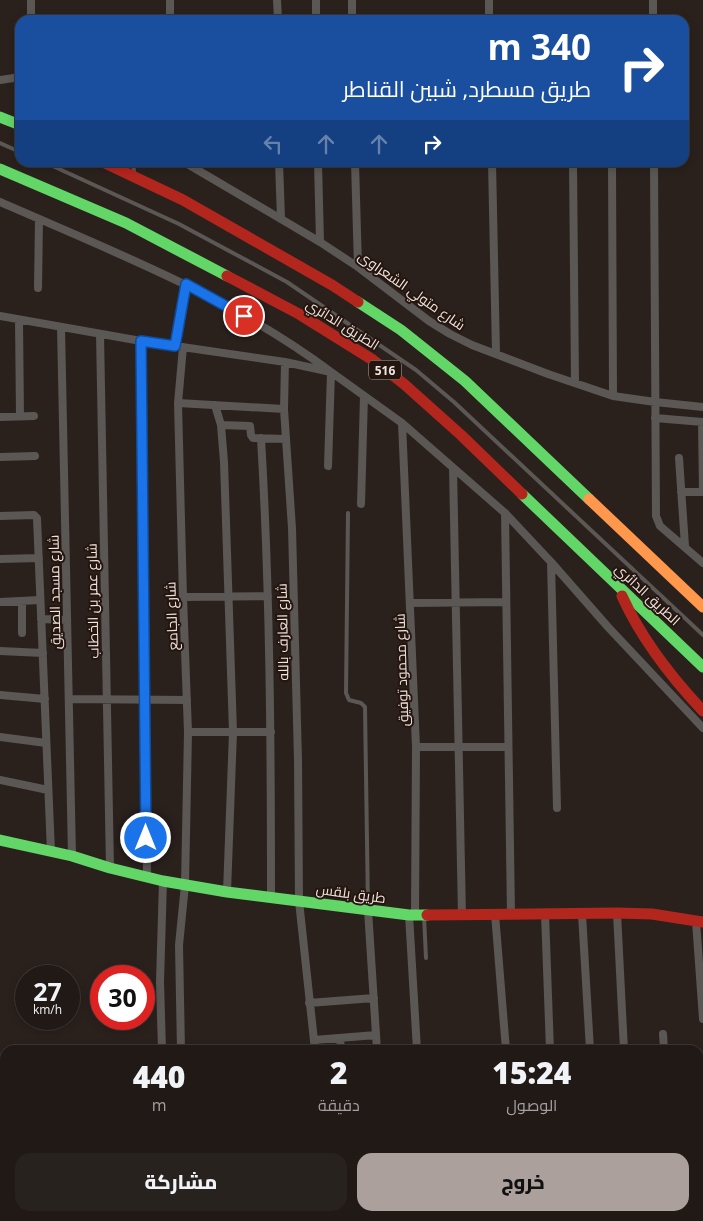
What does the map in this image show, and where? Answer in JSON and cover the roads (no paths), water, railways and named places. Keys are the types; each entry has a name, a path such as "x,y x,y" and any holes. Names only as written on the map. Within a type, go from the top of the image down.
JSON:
{"main road":[{"path":"0,117 15,123"},
{"name":"الطريق الدائري","path":"114,167 183,200 368,306 401,330 465,381 703,607"},
{"name":"الطريق الدائري","path":"0,169 126,223 299,314 373,360 404,384 461,435 703,667"},
{"path":"618,587 634,620 652,650 673,679 703,712"},
{"name":"طريق بلقس","path":"0,840 72,856 110,868 163,881 227,892 416,916 616,913 652,914 700,921"}],"street":[{"path":"31,0 31,15"},
{"path":"170,0 170,15"},
{"path":"277,0 278,15"},
{"path":"316,0 316,15"},
{"path":"352,0 352,15"},
{"path":"489,0 489,15"},
{"path":"653,0 653,15"},
{"path":"0,80 15,78"},
{"name":"شارع متولي الشعراوى","path":"193,167 320,242 358,267 429,321 472,345 613,396 703,407"},
{"path":"279,167 281,219"},
{"path":"318,167 320,242"},
{"path":"355,167 358,267"},
{"path":"492,167 496,353"},
{"path":"573,167 575,382"},
{"path":"612,167 613,396"},
{"path":"654,167 657,522 703,563"},
{"path":"0,202 132,258 186,284 279,336 402,423 505,513 552,562 608,628 703,728"},
{"path":"38,288 39,219"},
{"name":"شارع الجامع","path":"181,1045 179,945 185,885 188,732 178,403 179,347 186,284"},
{"path":"0,316 141,341 285,362 331,372"},
{"path":"19,320 20,416"},
{"name":"شارع مسجد الصديق","path":"61,327 72,856"},
{"name":"شارع عمر بن الخطاب","path":"100,334 110,868"},
{"path":"141,341 147,877"},
{"name":"شارع العارف بالله","path":"285,362 284,409 292,528 298,760 298,901 314,1045"},
{"path":"328,466 331,372"},
{"path":"360,504 364,396"},
{"path":"178,403 284,409"},
{"path":"215,404 221,424 224,462 232,732 227,892"},
{"path":"0,417 34,416"},
{"path":"655,418 702,422 703,492 681,492"},
{"name":"شارع محمود توفيق","path":"402,423 416,747 418,1045"},
{"path":"221,424 250,426 252,437 286,438"},
{"path":"261,438 266,524 271,732 271,898"},
{"path":"0,457 35,456"},
{"path":"679,458 685,546"},
{"path":"453,468 462,916"},
{"path":"505,513 511,914"},
{"path":"0,516 36,516 51,852"},
{"path":"0,559 39,558"},
{"path":"552,562 557,808"},
{"path":"183,597 268,596"},
{"path":"0,602 40,600"},
{"path":"22,601 22,633"},
{"path":"410,603 505,602"},
{"path":"41,619 67,620"},
{"path":"0,651 43,652"},
{"path":"0,695 44,699"},
{"path":"69,699 187,700"},
{"path":"188,732 271,732"},
{"path":"0,737 46,743"},
{"path":"416,747 508,747"},
{"path":"0,780 48,790"},
{"path":"162,1045 160,982 163,881"},
{"path":"368,910 377,1045"},
{"path":"616,913 624,1045"},
{"path":"495,914 506,1045"},
{"path":"545,914 550,1045"},
{"path":"582,914 590,1045"},
{"path":"700,921 703,1020"},
{"path":"309,1003 374,998"},
{"path":"663,1034 664,1045"},
{"path":"314,1040 376,1035"},
{"path":"340,1038 341,1045"}],"lane":[{"path":"0,143 15,150"},
{"path":"55,167 179,224 279,277 376,341 416,370 454,402 703,635"},
{"path":"133,167 134,176"},
{"path":"348,513 346,696 351,702 362,703 364,707 368,910"},
{"path":"416,916 426,958"}]}
